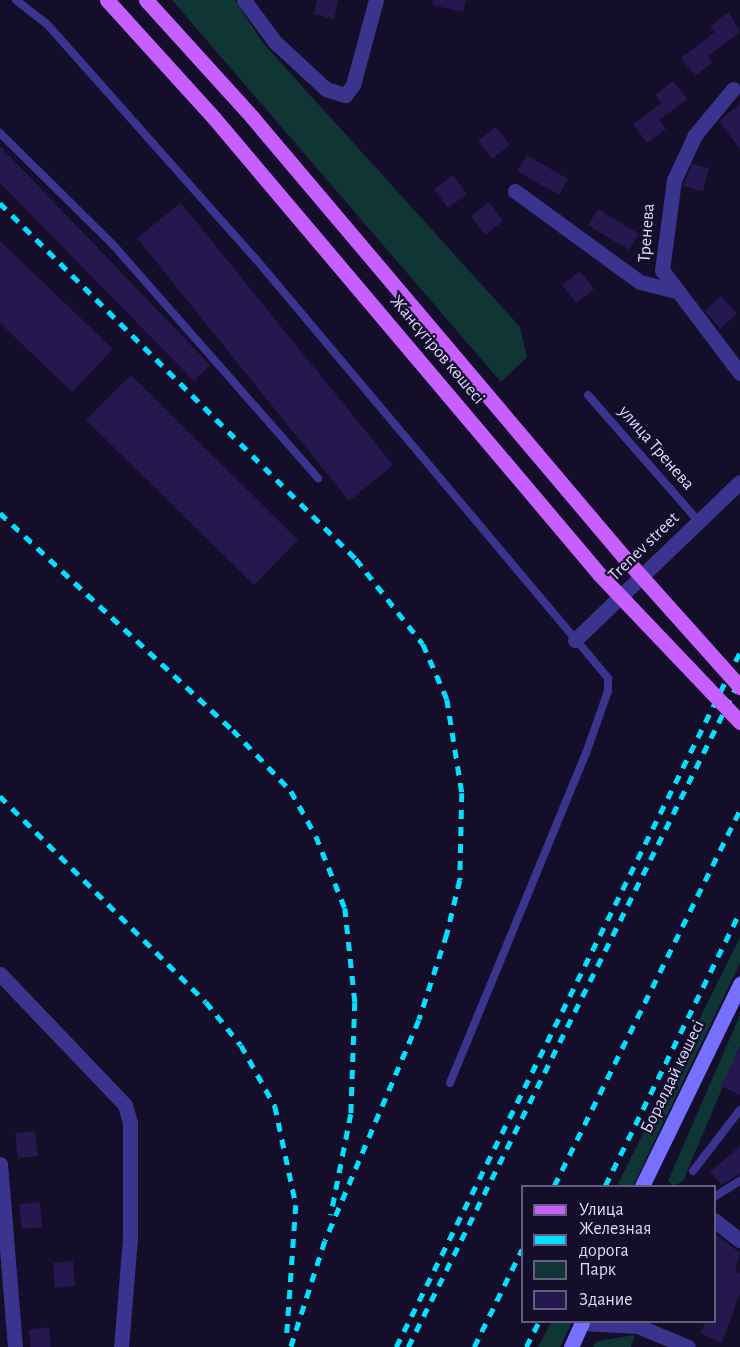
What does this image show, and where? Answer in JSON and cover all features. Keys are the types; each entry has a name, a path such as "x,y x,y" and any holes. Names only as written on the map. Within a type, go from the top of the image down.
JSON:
{"main road":[{"name":"Жансүгіров көшесі","path":"107,0 251,161 667,651 740,723"},
{"name":"Жансүгіров көшесі","path":"146,0 275,143 622,556 740,687"},
{"name":"Боралдай көшесі","path":"645,1185 740,984"},
{"path":"571,1347 581,1323"}],"street":[{"path":"244,0 284,50 326,89 345,95 353,85 376,0"},
{"name":"Тренева","path":"733,89 695,135 671,188 662,270 673,290 740,373"},
{"path":"514,190 640,282 673,290"},
{"name":"Trenev street","path":"575,640 740,482"},
{"path":"0,974 125,1105 130,1122 130,1238 121,1347"},
{"path":"0,1164 15,1347"},
{"path":"716,1222 740,1240"},
{"path":"595,1323 638,1326 688,1347"}],"lane":[{"path":"16,0 47,24 255,258 608,678 608,691 450,1083"},
{"path":"0,134 115,247 318,477"},
{"name":"улица Тренева","path":"588,395 699,522"},
{"path":"693,1171 740,1110"},
{"path":"716,1196 740,1181"}],"green space":[{"path":"172,0 235,0 263,43 520,327 527,357 501,382"},
{"path":"740,937 740,963 633,1185 617,1185"},
{"path":"740,1015 740,1046 683,1181 673,1185 668,1181"},
{"path":"550,1323 572,1323 560,1347 538,1347"},
{"path":"635,1335 631,1347 593,1347 597,1341"}],"building":[{"path":"317,0 338,0 334,19 314,14"},
{"path":"433,0 466,0 463,12 432,5"},
{"path":"729,12 740,32 708,56 713,62 695,76 681,58 715,32 710,26"},
{"path":"673,81 687,99 659,120 666,129 647,143 633,124 661,103 655,95"},
{"path":"740,104 740,149 719,121"},
{"path":"496,127 510,145 492,159 478,141"},
{"path":"0,146 210,365 194,381 0,183"},
{"path":"527,155 568,179 559,195 517,171"},
{"path":"692,164 709,168 703,191 683,186"},
{"path":"453,175 467,194 448,208 434,189"},
{"path":"489,202 503,221 485,235 471,216"},
{"path":"181,203 393,465 349,501 137,238"},
{"path":"598,209 639,234 629,250 588,225"},
{"path":"0,241 113,349 72,392 0,323"},
{"path":"580,271 594,289 576,303 562,285"},
{"path":"721,296 737,314 720,329 705,311"},
{"path":"131,375 298,540 254,585 86,420"},
{"path":"740,1048 740,1095 721,1086"},
{"path":"35,1131 38,1156 18,1158 15,1133"},
{"path":"740,1146 740,1173 722,1185 710,1172"},
{"path":"40,1202 42,1227 22,1229 19,1204"},
{"path":"716,1235 740,1253 735,1271 740,1273 740,1293 722,1343 700,1333 705,1323 716,1323"},
{"path":"73,1261 75,1286 55,1288 53,1263"},
{"path":"49,1327 51,1347 31,1347 29,1330"}],"railway":[{"path":"0,203 356,559 423,644 447,699 462,793 460,880 447,934 419,1020 325,1241 291,1347"},
{"path":"0,513 233,730 291,791 316,836 345,908 355,1002 351,1114 331,1215"},
{"path":"396,1347 740,652"},
{"path":"408,1347 740,679"},
{"path":"0,796 206,1002 241,1045 275,1106 296,1205 287,1335"},
{"path":"554,1185 740,810"},
{"path":"605,1185 740,912"},
{"path":"474,1347 521,1251"},
{"path":"526,1347 538,1323"}]}
